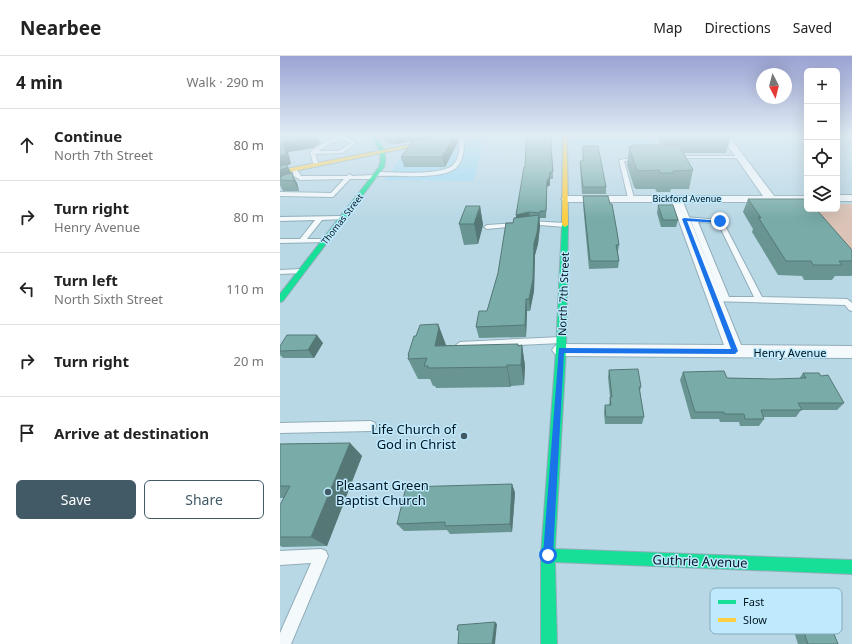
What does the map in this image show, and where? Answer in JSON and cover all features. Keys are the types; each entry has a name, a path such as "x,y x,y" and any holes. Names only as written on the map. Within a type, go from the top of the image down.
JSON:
{"street":[{"path":"280,172 324,163"},
{"name":"Thomas Street","path":"280,299 382,163"},
{"name":"North 7th Street","path":"549,644 548,555 561,345 566,199 565,163"},
{"path":"745,163 771,199"},
{"path":"676,198 689,220 720,299 735,351"},
{"path":"840,198 852,198"},
{"name":"Bickford Avenue","path":"566,199 804,199"},
{"name":"Henry Avenue","path":"561,345 735,351 852,352"},
{"name":"Guthrie Avenue","path":"548,555 852,566"}],"lane":[{"path":"293,181 300,178 436,173 451,169 456,163"},
{"path":"622,163 631,198"},
{"path":"294,169 297,176 300,178"},
{"path":"280,194 332,195 350,176"},
{"path":"302,241 320,218"},
{"path":"280,219 342,218"},
{"path":"689,220 720,221 759,300"},
{"path":"487,227 509,227 530,223 565,225"},
{"path":"280,248 283,241 325,241"},
{"path":"280,272 301,271"},
{"path":"720,299 848,302 852,308"},
{"path":"460,345 561,345"},
{"path":"280,428 371,426"},
{"path":"280,558 321,556 284,644"}],"shaded area":[{"path":"397,163 478,163 473,181 385,180"},
{"path":"796,204 804,208 804,212 840,212 840,204 852,204 852,271"}],"building":[{"path":"525,163 552,163 553,172 550,172 547,180 546,211 540,211 540,213 529,212 516,215 524,167"},
{"path":"580,163 601,163 606,187 583,187"},
{"path":"634,163 689,163 693,170 673,171 674,173 660,173 659,170 639,171"},
{"path":"287,165 288,167 280,170 280,166"},
{"path":"292,173 294,181 280,180 280,178 284,175"},
{"path":"583,196 608,196 610,204 612,204 617,232 619,245 616,245 619,261 590,261"},
{"path":"748,199 804,199 804,212 819,212 852,250 852,261 839,261 842,265 813,265 811,261 786,261 758,217 761,218"},
{"path":"658,205 673,205 678,220 663,220"},
{"path":"466,206 480,206 474,224 459,224"},
{"path":"539,215 534,243 533,279 529,299 526,299 525,325 476,327 479,311 487,311 498,273 506,223 513,223 514,218"},
{"path":"438,324 439,327 435,346 518,344 518,346 522,345 521,365 507,365 507,367 428,368 428,366 424,366 427,358 408,359 414,336 416,336 420,325"},
{"path":"287,335 317,335 308,350 280,351 280,346"},
{"path":"638,369 641,387 639,387 644,417 606,417 605,405 611,405 610,397 612,397 609,370"},
{"path":"724,371 727,378 806,378 803,373 819,373 821,376 828,375 844,403 798,403 802,410 761,410 764,419 745,419 744,414 695,412 683,372"},
{"path":"350,443 311,537 280,537 280,505 290,486 280,486 280,444"},
{"path":"512,484 510,524 445,526 445,522 397,524 406,487"},
{"path":"495,622 492,644 458,644 458,625"},
{"path":"805,634 834,634 838,644 808,644"}],"traffic: fast":[{"path":"280,299 382,163"},
{"path":"549,644 548,555 561,350 565,225"},
{"path":"548,555 852,567"}],"traffic: slow":[{"path":"280,172 324,163"},
{"path":"565,163 565,225"}],"place":[{"name":"Life Church of God in Christ","path":"464,436"},
{"name":"Pleasant Green Baptist Church","path":"328,492"}],"route":[{"path":"548,555 561,350 735,351 684,219 720,221"}]}
